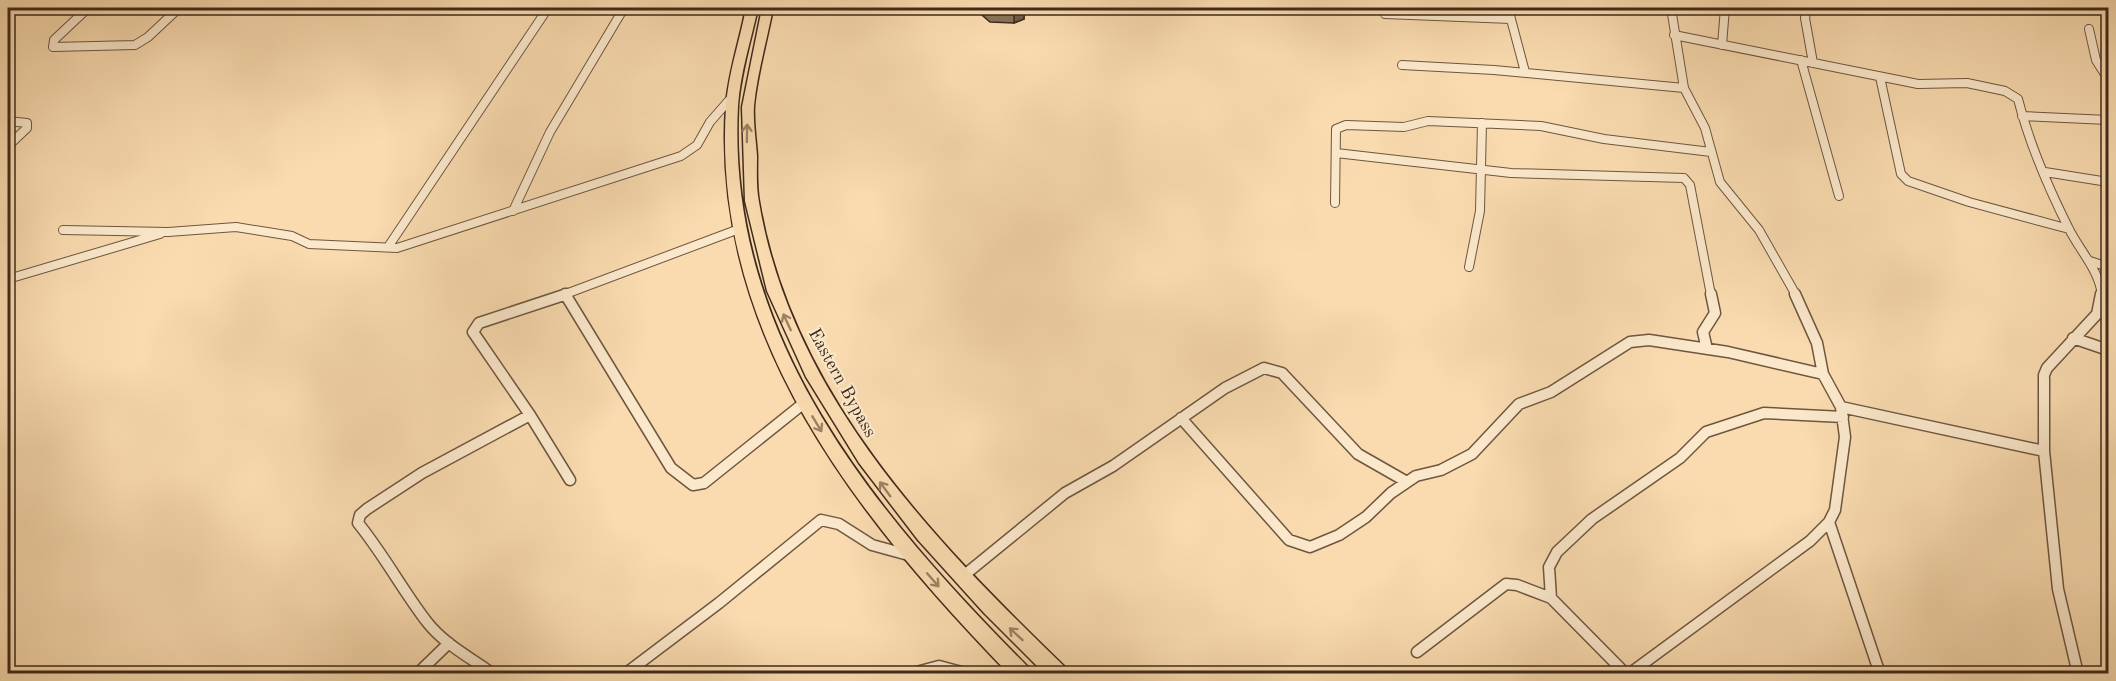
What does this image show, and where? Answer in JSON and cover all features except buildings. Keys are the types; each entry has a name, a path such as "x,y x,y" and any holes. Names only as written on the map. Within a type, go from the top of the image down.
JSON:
{"main road":[{"path":"752,8 740,44 731,98 729,169 745,261 761,311 789,377 840,463 912,556 968,621 1022,674"},
{"name":"Eastern Bypass","path":"767,8 755,44 748,96 746,153 749,190 762,256 779,305 809,371 859,453 910,520 999,617 1059,674"}],"street":[{"path":"88,8 54,39 53,46 135,45 148,37 178,8"},
{"path":"388,247 548,8"},
{"path":"513,211 526,177 556,119 624,8"},
{"path":"1508,8 1525,72"},
{"path":"1417,652 1506,584 1517,585 1551,598 1628,674 1810,541 1829,522 1834,510 1842,475 1845,437 1842,412 1823,374 1817,343 1792,287 1759,231 1720,182 1706,128 1684,88 1671,8"},
{"path":"1722,45 1725,8"},
{"path":"1807,8 1805,18 1813,63"},
{"path":"1384,14 1510,19"},
{"path":"2089,29 2096,60 2109,79"},
{"path":"1674,35 1918,84 1956,82 2005,91 2018,99 2022,116 2069,229 2100,280 2102,299 2097,314 2073,338 2044,375 2044,451 2058,589 2078,674"},
{"path":"1802,60 1839,196"},
{"path":"1402,65 1525,72 1684,88"},
{"path":"1880,77 1901,174 1908,181 1969,202 2069,229"},
{"path":"63,230 168,232 236,227 292,236 309,244 388,247 409,245 681,156 697,145 710,122 731,98"},
{"path":"2022,116 2109,120"},
{"path":"8,121 27,123 27,128 8,146"},
{"path":"1335,202 1336,129 1340,126 1404,126 1428,121 1541,126 1604,139 1711,152"},
{"path":"1469,267 1478,226 1482,123"},
{"path":"1336,153 1510,174 1678,177 1688,181 1715,313 1703,332 1707,349"},
{"path":"2045,172 2109,182"},
{"path":"570,480 530,415 473,332 479,323 565,294 739,229"},
{"path":"8,279 168,232"},
{"path":"2090,261 2109,267"},
{"path":"565,294 671,468 693,485 704,483 804,403"},
{"path":"2073,338 2109,350"},
{"path":"1181,418 1289,540 1303,547 1310,547 1339,535 1366,517 1391,493 1416,476 1441,470 1464,458 1519,404 1551,392 1630,342 1649,340 1707,349 1823,374"},
{"path":"962,577 1065,493 1113,466 1225,388 1264,368 1272,368 1282,373 1358,454 1407,482"},
{"path":"1551,598 1548,581 1550,567 1557,552 1592,519 1680,458 1706,432 1764,413 1842,412 1923,423 2044,451"},
{"path":"494,674 449,643 417,610 384,555 358,523 360,515 422,473 530,415"},
{"path":"625,674 719,603 821,520 836,521 863,542 886,552 912,556"},
{"path":"1829,522 1880,674"},
{"path":"417,674 449,643"},
{"path":"909,674 928,666 946,665 969,674"}]}
